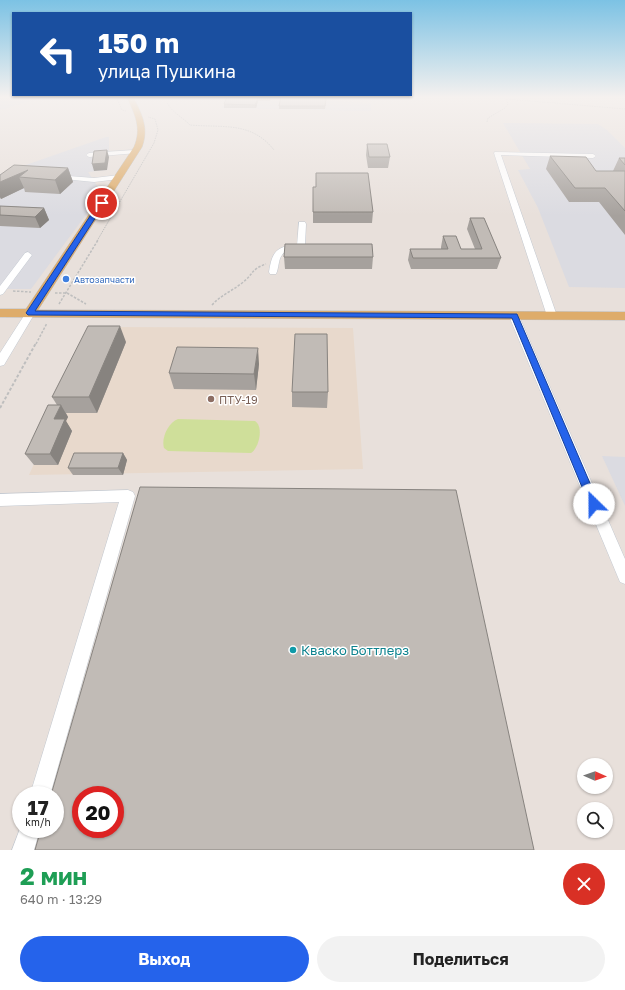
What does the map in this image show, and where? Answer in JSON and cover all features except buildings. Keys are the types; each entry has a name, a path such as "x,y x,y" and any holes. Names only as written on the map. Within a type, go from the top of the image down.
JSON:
{"main road":[{"path":"30,313 135,152 142,137"},
{"path":"0,313 625,316"}],"street":[{"path":"89,155 135,152"},
{"path":"552,316 497,153 593,156"},
{"path":"46,177 94,180 119,177"},
{"path":"301,247 302,224"},
{"path":"273,272 274,262 278,252 283,249 323,247"},
{"path":"0,291 28,255"},
{"path":"0,362 30,313"},
{"path":"514,316 625,577"},
{"path":"0,500 128,496 43,786"},
{"path":"24,850 27,838"}],"path":[{"path":"264,137 274,150"},
{"path":"219,305 211,305 224,294 241,284 253,269 274,262"},
{"path":"0,291 67,293 86,304"},
{"path":"0,408 52,313"}],"shaded area":[{"path":"109,137 107,170 88,172 102,193 31,289 0,289 0,174"},
{"path":"511,137 614,137 625,148 625,288 569,287 538,208 518,170 530,169"},
{"name":"ПТУ-19","path":"95,327 353,328 363,469 29,475"},
{"path":"602,456 625,457 625,506"}],"green space":[{"path":"178,419 255,421 258,424 260,432 258,442 251,453 168,451 164,448 163,444 164,435 168,427"}],"place":[{"name":"Автозапчасти","path":"66,279"},
{"name":"ПТУ-19","path":"211,399"},
{"name":"Кваско Боттлерз","path":"293,650"}],"route":[{"path":"102,203 30,313 514,316 594,504"}]}
